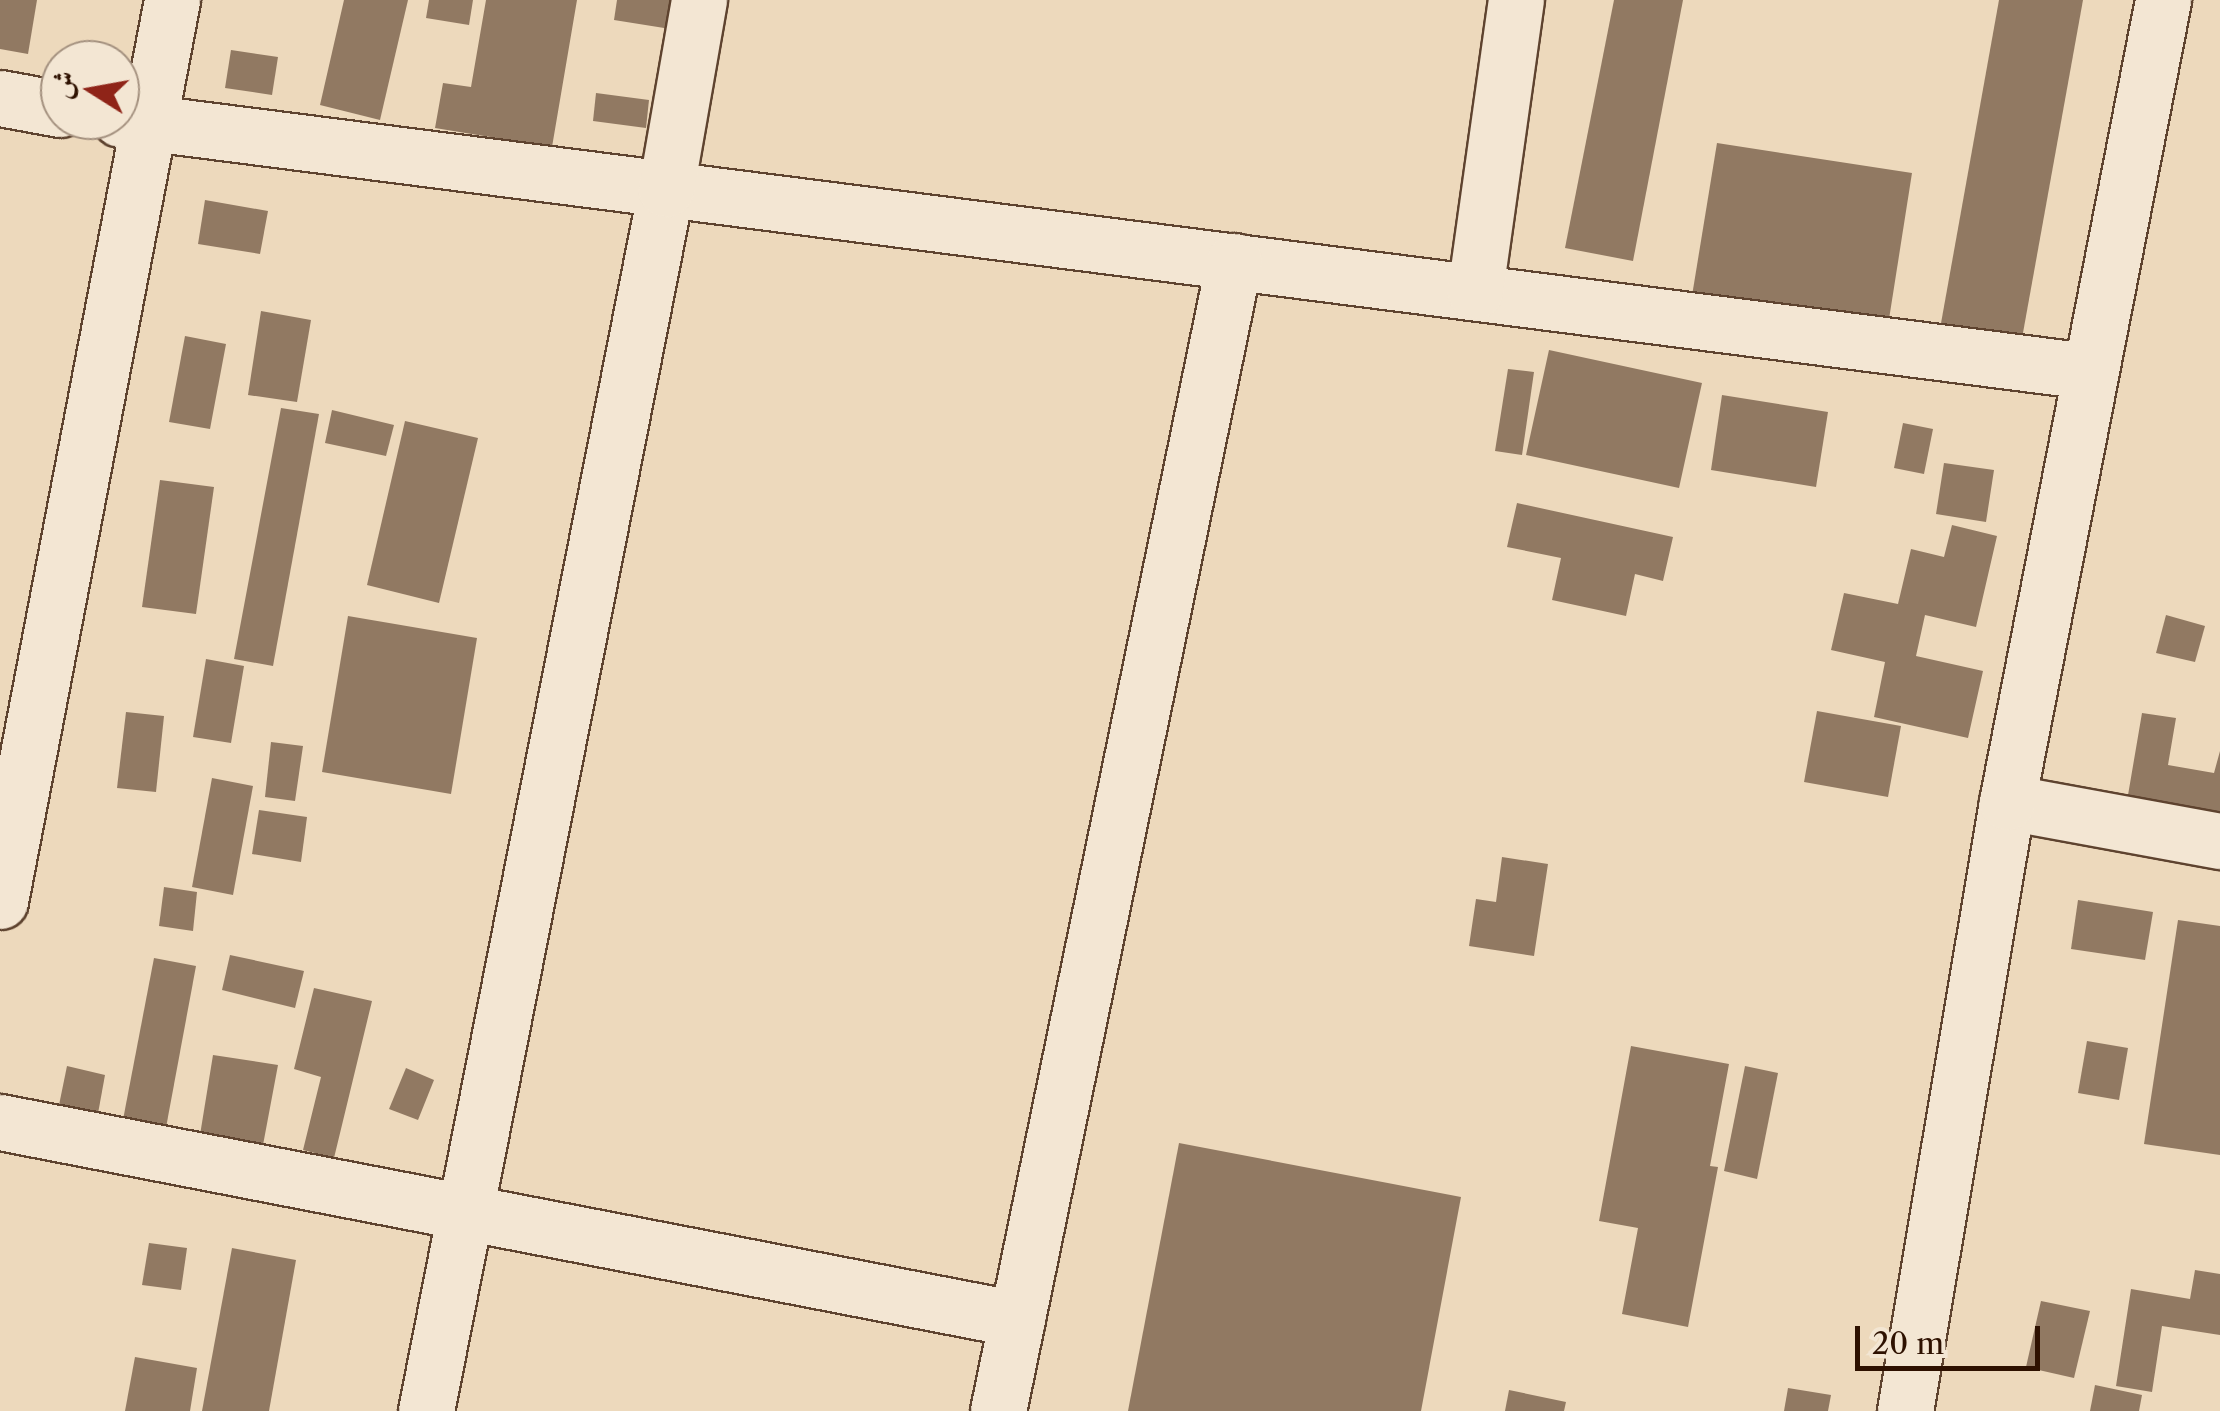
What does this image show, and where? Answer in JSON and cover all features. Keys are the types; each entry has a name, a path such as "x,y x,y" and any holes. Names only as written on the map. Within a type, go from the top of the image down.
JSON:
{"street":[{"path":"140,106 172,0"},
{"path":"426,1411 666,189 699,0"},
{"path":"1474,291 1516,0"},
{"path":"1905,1411 2008,802 2088,370 2163,0"},
{"path":"0,98 40,105"},
{"path":"140,123 2088,370"},
{"path":"0,901 132,140"},
{"path":"998,1411 1234,260"},
{"path":"2008,802 2220,840"},
{"path":"0,1122 1017,1319"}],"building":[{"path":"0,0 37,0 28,54 0,49"},
{"path":"344,0 408,0 380,120 320,105"},
{"path":"429,0 473,0 469,25 426,18"},
{"path":"486,0 577,0 552,147 435,128 443,83 471,87"},
{"path":"617,0 689,0 683,31 614,20"},
{"path":"1614,0 1683,0 1633,261 1565,248"},
{"path":"1999,0 2083,0 2019,355 1938,340"},
{"path":"231,50 278,57 272,95 225,88"},
{"path":"596,93 649,100 646,128 593,121"},
{"path":"1717,143 1912,173 1887,332 1691,302"},
{"path":"205,200 268,211 260,254 198,244"},
{"path":"261,311 311,320 297,402 248,395"},
{"path":"185,336 226,344 210,429 169,422"},
{"path":"1549,350 1702,383 1679,488 1526,455"},
{"path":"1508,369 1534,372 1522,455 1495,451"},
{"path":"1722,395 1828,412 1816,487 1711,470"},
{"path":"281,408 319,414 273,666 234,659"},
{"path":"332,410 394,425 386,456 325,443"},
{"path":"405,421 478,438 439,603 367,585"},
{"path":"1903,423 1933,429 1924,474 1894,468"},
{"path":"1944,463 1994,470 1986,522 1936,514"},
{"path":"160,480 214,487 196,614 142,607"},
{"path":"1517,503 1673,537 1663,581 1635,574 1626,616 1552,600 1561,558 1507,547"},
{"path":"1952,525 1997,536 1976,627 1925,615 1916,656 1983,671 1968,738 1874,717 1885,662 1831,650 1844,593 1898,604 1911,549 1944,557"},
{"path":"2166,615 2205,626 2195,662 2156,653"},
{"path":"348,616 477,638 451,794 322,772"},
{"path":"206,659 244,666 231,743 193,737"},
{"path":"1817,711 1901,726 1888,797 1804,782"},
{"path":"126,712 164,716 156,792 117,788"},
{"path":"2142,713 2176,718 2168,765 2214,773 2220,751 2220,816 2127,801"},
{"path":"271,742 303,746 295,801 265,797"},
{"path":"212,778 253,786 233,895 192,887"},
{"path":"259,810 307,817 301,862 252,854"},
{"path":"1502,857 1548,864 1534,956 1469,946 1476,899 1496,902"},
{"path":"164,887 197,892 193,931 159,926"},
{"path":"2078,900 2153,912 2145,960 2071,949"},
{"path":"2178,920 2220,926 2220,1155 2144,1144"},
{"path":"230,955 304,971 295,1008 222,990"},
{"path":"154,958 196,966 165,1133 122,1125"},
{"path":"314,988 372,1001 334,1158 303,1150 321,1077 294,1069"},
{"path":"2087,1041 2128,1048 2119,1100 2078,1093"},
{"path":"1631,1046 1729,1064 1710,1166 1718,1167 1688,1327 1622,1314 1638,1228 1599,1221"},
{"path":"213,1055 278,1065 263,1145 200,1135"},
{"path":"67,1066 105,1075 97,1119 58,1110"},
{"path":"1745,1066 1778,1073 1757,1179 1724,1171"},
{"path":"406,1068 434,1080 418,1120 389,1109"},
{"path":"1179,1143 1461,1197 1421,1411 1128,1411"},
{"path":"149,1243 187,1248 181,1290 142,1285"},
{"path":"232,1248 296,1260 269,1411 202,1411"},
{"path":"2195,1270 2220,1274 2220,1335 2162,1326 2152,1392 2116,1386 2131,1289 2190,1299"},
{"path":"2041,1301 2090,1311 2074,1378 2026,1367"},
{"path":"135,1357 197,1368 190,1411 125,1411"},
{"path":"2095,1385 2142,1395 2139,1411 2090,1411"},
{"path":"1788,1388 1831,1395 1828,1411 1784,1411"},
{"path":"1509,1390 1566,1402 1564,1411 1505,1411"}]}
